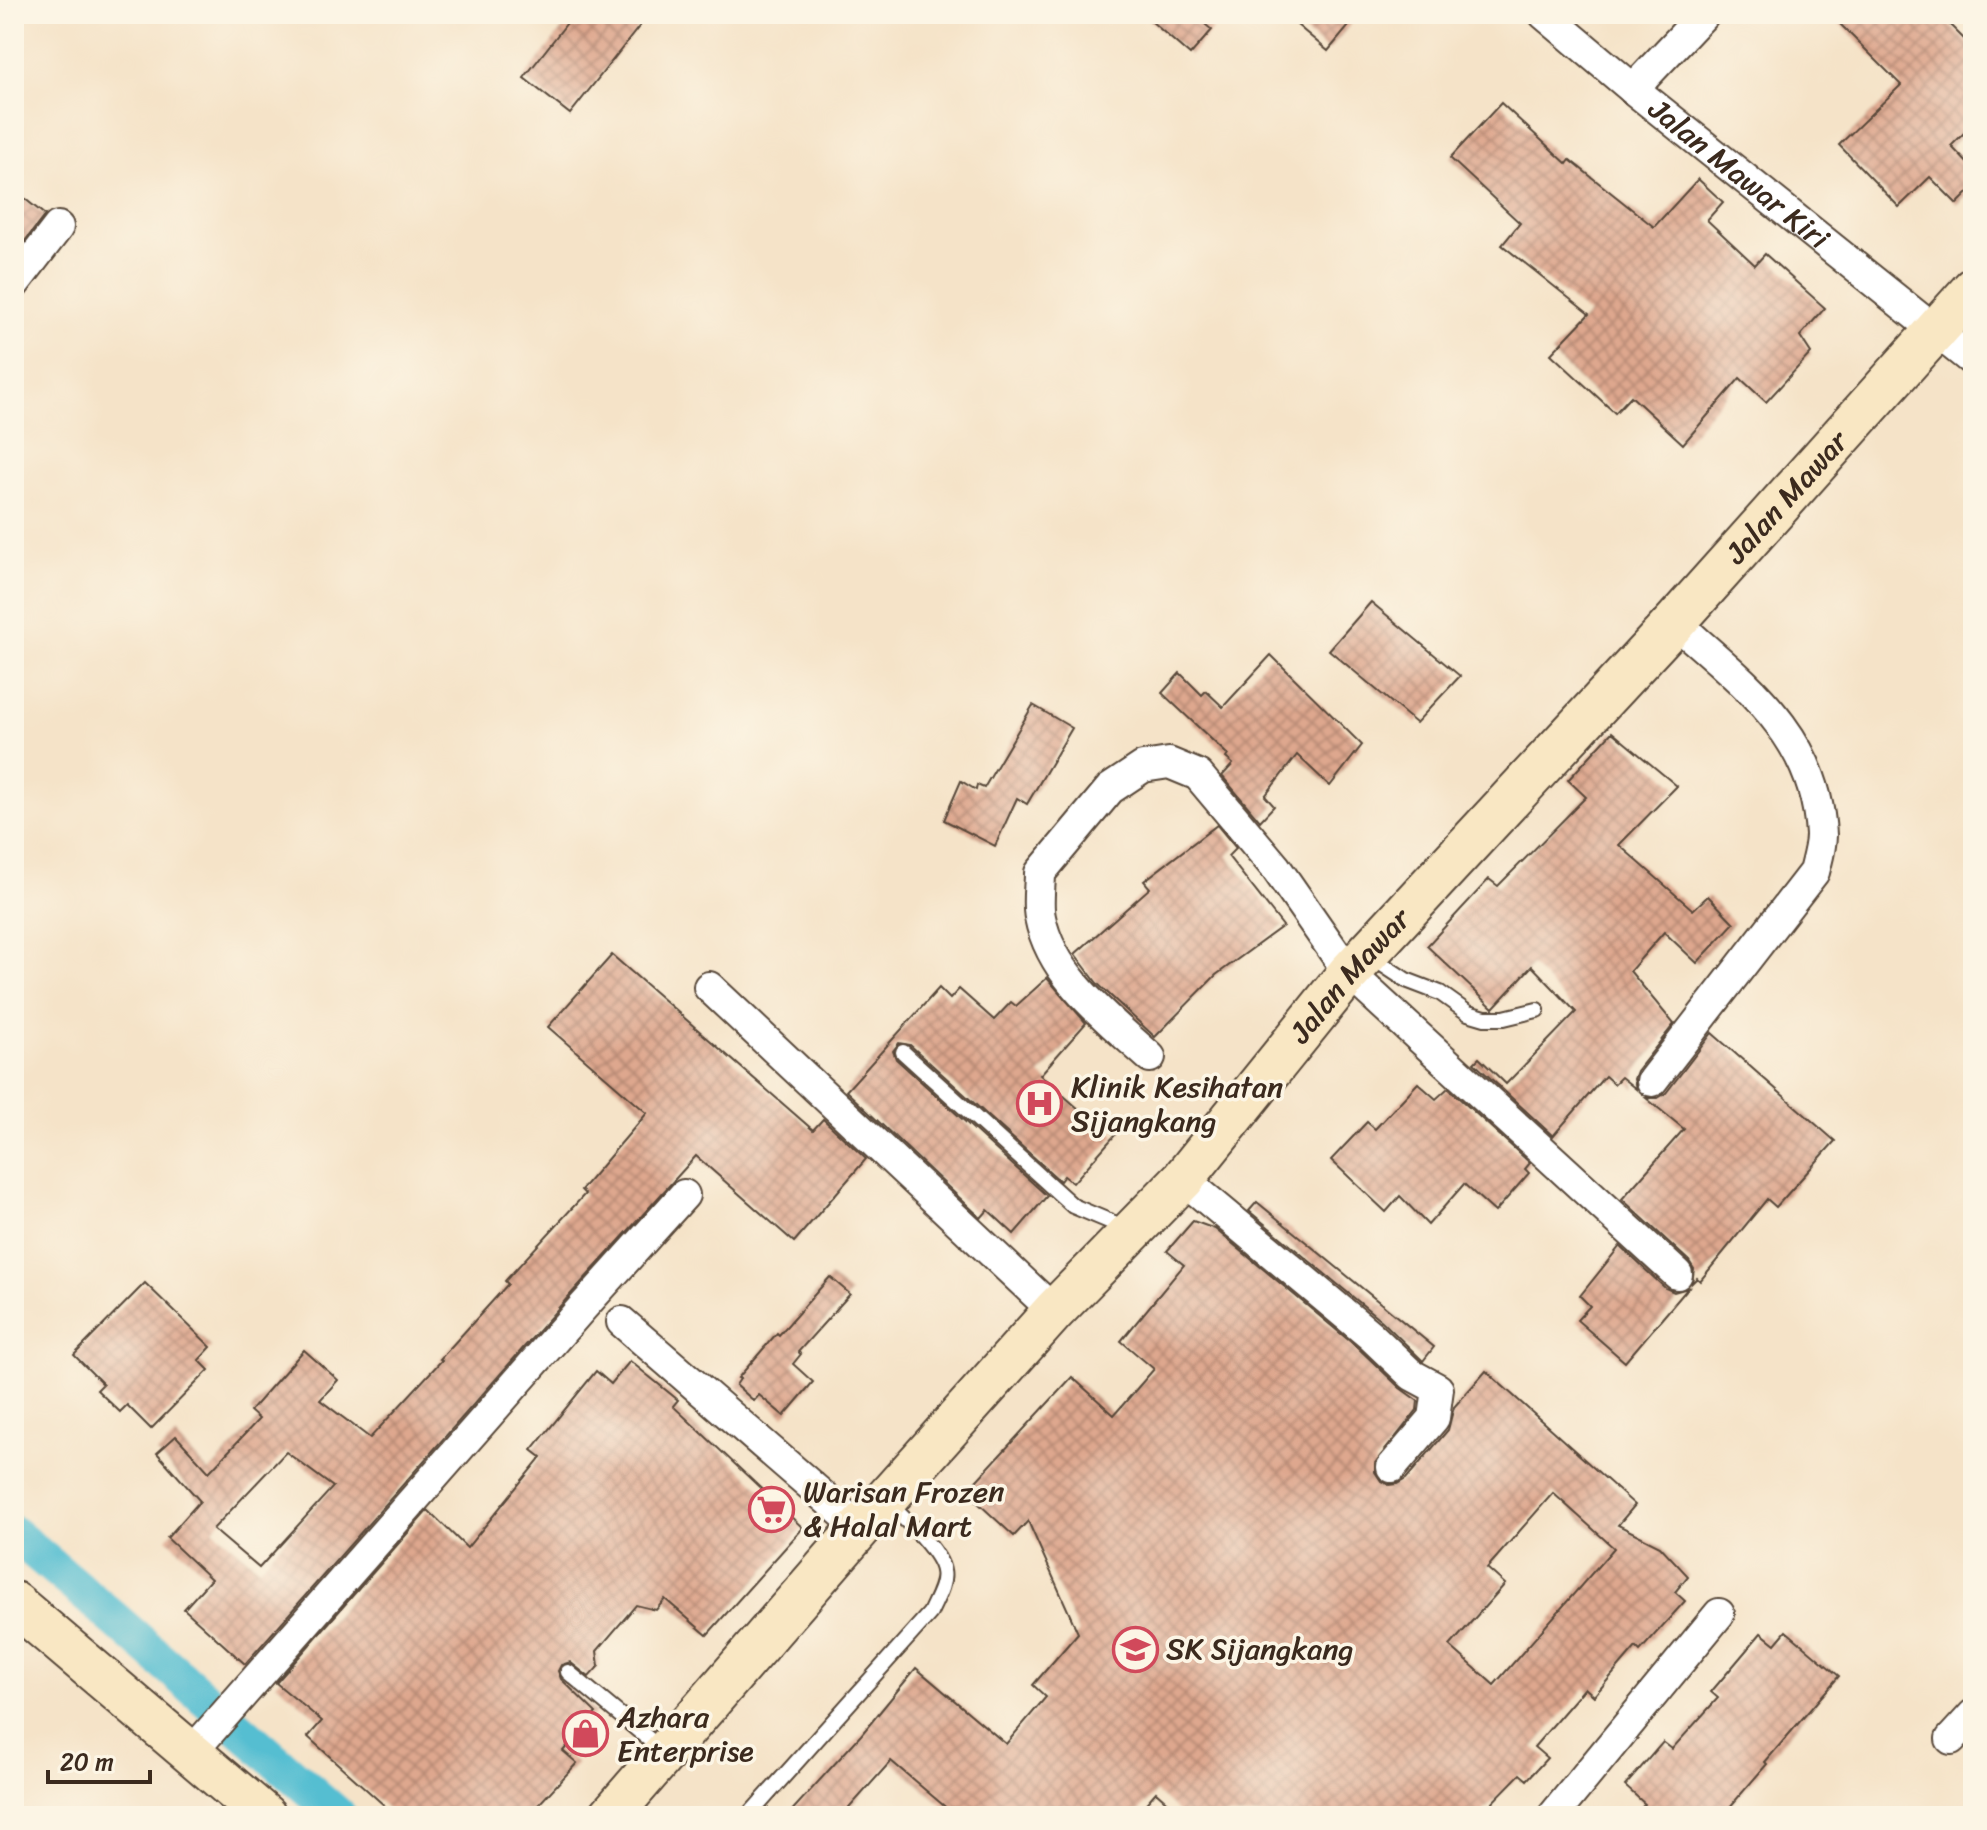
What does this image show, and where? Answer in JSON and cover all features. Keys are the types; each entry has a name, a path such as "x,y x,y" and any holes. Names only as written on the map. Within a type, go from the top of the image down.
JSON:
{"street":[{"name":"Jalan Mawar Kiri","path":"1544,14 1973,361"},
{"path":"1633,89 1704,14"},
{"path":"14,284 58,227"},
{"name":"Jalan Mawar","path":"610,1816 1054,1311 1183,1179 1358,964 1675,622 1973,289"},
{"path":"1652,1081 1814,872 1821,837 1812,787 1796,745 1766,704 1675,622"},
{"path":"1150,1057 1093,1006 1055,957 1040,916 1040,873 1110,789 1143,767 1169,763 1198,775 1358,964 1677,1274"},
{"path":"709,987 1054,1311"},
{"path":"1183,1179 1370,1335 1412,1375 1438,1389 1434,1418 1392,1467"},
{"path":"191,1753 684,1195"},
{"path":"622,1322 874,1515"},
{"path":"14,1603 265,1816"},
{"path":"1553,1816 1719,1614"},
{"path":"1951,1739 1973,1715"}],"lane":[{"path":"1358,964 1440,993 1468,1013 1485,1018 1504,1018 1537,1010"},
{"path":"903,1052 1073,1206 1132,1231"},
{"path":"750,1814 930,1613 941,1587 943,1571 933,1551 874,1515"},
{"path":"568,1672 666,1753"}],"building":[{"path":"574,14 649,14 570,114 524,78"},
{"path":"1143,14 1193,14 1212,30 1190,55"},
{"path":"1284,14 1359,14 1328,51"},
{"path":"1830,14 1939,14 1973,48 1973,124 1951,146 1973,169 1973,188 1957,204 1930,177 1899,207 1839,145 1901,85"},
{"path":"1501,103 1567,164 1570,160 1654,227 1698,179 1723,202 1707,220 1755,265 1765,254 1825,308 1800,336 1811,353 1766,402 1740,378 1683,444 1631,396 1615,413 1551,354 1589,314 1502,245 1520,223 1450,158"},
{"path":"14,190 45,215 14,255"},
{"path":"1371,602 1460,676 1416,723 1329,650"},
{"path":"1271,655 1362,745 1330,786 1297,755 1265,796 1274,806 1260,821 1222,776 1233,764 1226,758 1228,755 1162,693 1180,673 1202,695 1206,691 1223,707"},
{"path":"1033,705 1072,728 1027,804 1017,798 995,846 944,820 961,781 976,790 977,785 984,788"},
{"path":"1612,732 1677,786 1619,845 1693,910 1708,896 1734,923 1697,963 1664,932 1630,971 1674,1024 1637,1071 1634,1079 1636,1089 1621,1077 1614,1084 1605,1076 1553,1136 1474,1063 1479,1058 1506,1084 1576,1012 1532,966 1493,1008 1427,946 1489,879 1498,886 1586,797 1568,780"},
{"path":"1217,825 1236,848 1228,856 1283,926 1216,975 1155,1037 1097,983 1075,954 1150,888 1144,881"},
{"path":"612,955 813,1130 823,1119 866,1159 794,1242 696,1156 245,1664 184,1609 211,1579 167,1538 200,1501 157,1453 176,1436 209,1472 259,1419 250,1411 304,1350 338,1380 320,1400 370,1438 442,1360 508,1284 505,1281 585,1194 581,1190 647,1113 548,1027","holes":["286,1452 333,1487 259,1568 213,1529"]},
{"path":"1047,978 1086,1023 1040,1075 1088,1117 1091,1113 1115,1135 1073,1183 1064,1176 1060,1181 910,1045 899,1043 893,1051 896,1059 1047,1196 1014,1234 988,1210 981,1218 846,1091 939,988 950,999 959,989 994,1020 1011,1002 1016,1006"},
{"path":"1712,1033 1835,1141 1776,1207 1767,1199 1700,1281 1697,1278 1692,1283 1694,1269 1689,1261 1622,1199 1684,1129 1646,1098 1658,1098 1666,1093"},
{"path":"1418,1083 1436,1099 1448,1088 1530,1163 1525,1169 1529,1173 1495,1212 1464,1184 1428,1225 1400,1196 1386,1212 1331,1160 1367,1122 1375,1129"},
{"path":"1257,1202 1434,1347 1423,1361 1382,1321 1249,1211"},
{"name":"SK Sijangkang","path":"1193,1221 1215,1229 1418,1401 1417,1410 1375,1463 1375,1472 1381,1481 1389,1485 1406,1479 1448,1430 1454,1407 1486,1371 1635,1505 1618,1525 1660,1546 1688,1576 1675,1592 1685,1601 1640,1651 1636,1647 1594,1696 1585,1688 1534,1747 1547,1758 1527,1780 1520,1774 1479,1816 1183,1816 1156,1792 1135,1816 956,1816 891,1761 842,1816 787,1816 861,1735 916,1668 1006,1744 1046,1697 1033,1685 1078,1633 1028,1521 1014,1536 966,1492 1072,1377 1114,1415 1154,1369 1121,1341 1184,1265 1167,1251","holes":["1553,1493 1614,1548 1494,1685 1450,1646 1505,1584 1487,1568"]},
{"path":"1620,1246 1665,1288 1674,1292 1688,1288 1625,1362 1577,1320 1590,1306 1580,1296"},
{"path":"830,1277 850,1294 798,1352 801,1354 793,1364 813,1382 784,1416 759,1395 754,1401 736,1385 738,1378"},
{"path":"145,1283 211,1347 199,1360 209,1370 151,1429 127,1405 120,1412 97,1390 103,1384 74,1355"},
{"path":"630,1361 678,1400 673,1406 803,1528 707,1635 665,1599 656,1610 636,1605 597,1651 599,1666 589,1677 570,1662 561,1665 558,1671 561,1679 596,1713 563,1751 577,1763 528,1816 396,1816 308,1737 322,1721 276,1683 428,1510 467,1548 541,1457 532,1450 596,1371 611,1384"},
{"path":"1786,1631 1839,1676 1765,1762 1767,1764 1722,1816 1634,1816 1645,1804 1625,1786 1663,1742 1672,1749 1718,1698 1711,1692 1761,1633 1775,1644"}],"waterway":[{"path":"14,1534 339,1816"}],"place":[{"name":"Klinik Kesihatan Sijangkang","path":"1040,1104"},
{"name":"Warisan Frozen & Halal Mart","path":"772,1509"},
{"name":"SK Sijangkang","path":"1135,1649"},
{"name":"Azhara Enterprise","path":"586,1734"}]}
